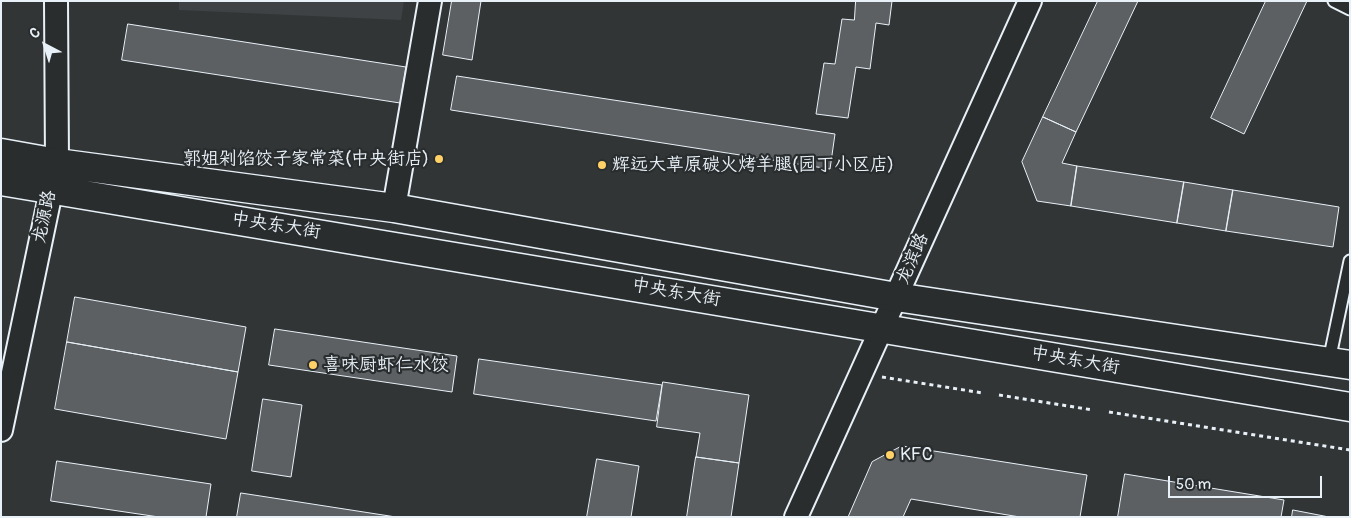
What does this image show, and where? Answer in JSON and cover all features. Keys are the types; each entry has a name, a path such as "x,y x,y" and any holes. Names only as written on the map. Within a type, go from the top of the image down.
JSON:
{"main road":[{"name":"中央东大街","path":"1,153 54,176 882,328 1350,406"},
{"name":"中央东大街","path":"1,181 54,176 394,208 896,297 1339,363"}],"street":[{"name":"龙源路","path":"1,430 54,176 56,1"},
{"path":"394,208 430,1"},
{"name":"龙滨路","path":"796,517 1030,1"}],"lane":[{"path":"1334,1 1350,9"},
{"path":"1339,363 1350,261"}],"path":[{"path":"881,377 983,393"},
{"path":"999,396 1093,410"},
{"path":"1109,412 1350,450"}],"shaded area":[{"path":"179,1 404,1 401,20 179,10"}],"building":[{"path":"452,1 481,1 472,60 443,55"},
{"path":"856,1 892,1 889,25 876,23 870,69 856,67 848,118 816,114 824,63 835,64 842,19 854,20"},
{"path":"1098,1 1138,1 1076,132 1043,117"},
{"path":"1266,1 1307,1 1244,134 1211,118"},
{"path":"128,24 406,67 400,103 122,60"},
{"path":"457,76 835,134 830,169 451,110"},
{"path":"1043,117 1076,132 1062,163 1077,166 1071,206 1037,201 1022,162"},
{"path":"1077,166 1184,182 1177,223 1071,206"},
{"path":"1184,182 1233,190 1226,231 1177,223"},
{"path":"1233,190 1339,207 1333,247 1226,231"},
{"path":"75,297 246,327 238,372 67,342"},
{"path":"275,329 457,356 452,392 269,365"},
{"path":"67,342 238,372 226,439 55,409"},
{"path":"479,359 662,385 656,421 474,394"},
{"path":"663,382 749,395 739,463 696,457 700,433 657,427"},
{"path":"263,399 302,405 291,477 252,471"},
{"path":"902,446 1087,475 1080,517 1020,517 911,499 903,517 848,517 872,462"},
{"path":"696,457 739,463 731,517 687,517"},
{"path":"597,459 639,466 631,517 587,517"},
{"path":"57,461 211,484 206,517 159,517 51,501"},
{"path":"1125,474 1284,500 1281,517 1118,517"},
{"path":"241,493 396,517 237,517"},
{"path":"1293,510 1329,517 1292,517"}],"place":[{"name":"郭姐剁馅饺子家常菜(中央街店)","path":"439,159"},
{"name":"辉远大草原碳火烤羊腿(园丁小区店)","path":"602,165"},
{"name":"喜味厨虾仁水饺","path":"313,365"},
{"name":"KFC","path":"890,455"}]}
